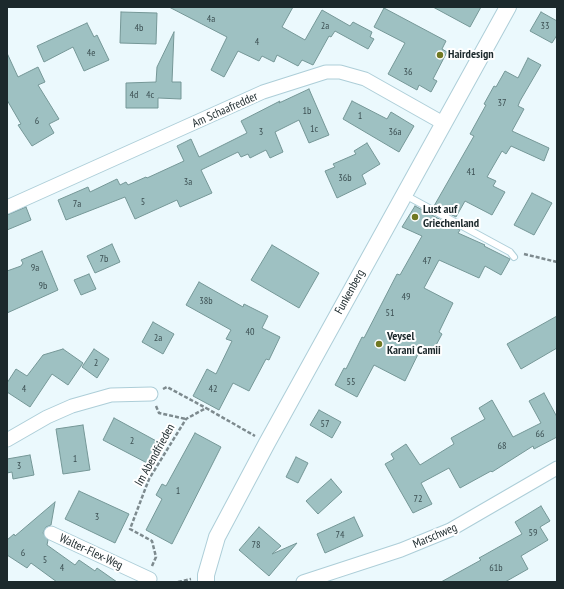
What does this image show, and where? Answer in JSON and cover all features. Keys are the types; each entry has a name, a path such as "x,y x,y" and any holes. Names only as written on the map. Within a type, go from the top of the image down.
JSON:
{"street":[{"name":"Funkenberg","path":"206,582 206,575 217,537 267,443 508,7"},
{"name":"Am Schaafredder","path":"7,207 263,92 326,72 340,72 365,79 443,123"},
{"path":"7,440 47,417 72,406 111,395 150,394"},
{"name":"Marschweg","path":"303,582 401,550 450,530 557,468"},
{"name":"Walter-Flex-Weg","path":"51,533 147,580"}],"lane":[{"path":"404,195 510,252 514,258"}],"path":[{"path":"504,249 557,262"},
{"path":"186,419 159,413 150,394 167,387 267,443"},
{"name":"Im Abendfrieden","path":"147,580 156,557 152,541 130,529 150,479 186,419 206,408"}],"building":[{"path":"169,7 293,7 282,27 305,40 322,10 350,26 353,22 372,32 370,37 374,39 368,49 335,31 331,37 329,36 313,65 302,60 298,66 277,55 274,62 262,56 259,61 238,51 224,77 211,70 227,37"},
{"path":"433,7 481,7 470,27"},
{"path":"384,8 446,41 442,49 447,52 433,79 437,81 431,92 419,85 417,90 388,74 405,43 374,27"},
{"path":"121,12 157,13 156,44 120,43"},
{"path":"541,12 557,21 557,35 552,43 530,31"},
{"path":"87,23 94,37 97,35 109,60 84,71 73,47 44,62 37,46"},
{"path":"174,32 172,82 181,82 181,99 158,98 158,108 126,108 126,83 156,82 157,67"},
{"path":"7,53 18,77 38,67 45,82 38,85 59,119 49,124 54,133 32,146 18,125 21,124 7,100"},
{"path":"528,58 541,65 520,101 518,106 524,109 512,131 549,148 544,161 511,146 506,154 502,151 487,177 496,181 493,186 505,192 492,215 465,201 456,217 434,206 474,136 470,134 486,105 484,104 494,86 496,87 505,71 518,78"},
{"path":"309,89 329,135 309,143 299,120 275,132 283,152 270,158 266,150 250,158 248,154 241,157 238,152 201,170 212,193 180,207 177,200 135,219 125,197 66,220 58,200 88,187 90,192 117,179 120,185 126,182 128,185 146,177 147,178 184,161 177,146 191,139 199,157 247,133 241,121 280,101 279,103"},
{"path":"352,101 387,119 391,112 414,126 399,152 343,119"},
{"path":"367,143 380,164 362,175 366,184 337,198 325,171 335,167 333,164 356,154 354,151"},
{"path":"532,193 552,203 534,235 514,225"},
{"path":"415,206 460,230 458,233 485,245 484,246 510,259 501,275 485,266 479,278 439,260 424,288 453,303 439,332 442,334 434,349 422,346 405,381 374,365 357,397 335,385 344,368 346,369 362,337 364,338 397,274 400,275 422,236 402,227"},
{"path":"26,207 31,220 7,230 7,215"},
{"path":"112,244 120,262 95,273 87,256"},
{"path":"272,245 319,273 299,308 251,280"},
{"path":"42,251 58,290 7,313 7,271 21,266 23,263 21,260"},
{"path":"89,274 96,289 81,295 74,280"},
{"path":"199,282 243,307 244,304 268,316 262,328 280,337 269,360 266,359 249,391 233,383 219,410 193,396 207,369 216,374 232,341 226,339 231,330 186,305"},
{"path":"557,316 557,348 521,369 507,344"},
{"path":"153,322 174,334 163,354 142,342"},
{"path":"63,349 83,363 68,385 52,374 30,407 7,392 7,383 16,369 27,376 43,355"},
{"path":"94,349 109,359 97,378 82,367"},
{"path":"544,393 557,417 557,437 534,449 533,446 492,472 491,471 460,488 449,468 421,483 432,504 413,513 385,464 394,459 391,454 406,444 420,465 454,444 451,438 485,419 479,408 492,400 513,437 541,423 529,401"},
{"path":"319,410 341,422 332,438 310,425"},
{"path":"114,418 160,443 149,464 103,440"},
{"path":"83,425 90,470 63,474 56,429"},
{"path":"195,433 221,447 172,544 146,530 162,499 156,495 162,484 166,486"},
{"path":"30,455 34,475 13,479 12,472 7,473 7,459"},
{"path":"296,457 308,463 298,483 286,477"},
{"path":"331,479 342,492 318,514 306,501"},
{"path":"79,491 129,514 115,543 65,519"},
{"path":"55,502 51,525 46,527 43,533 48,540 47,545 75,565 79,560 95,571 97,568 117,582 57,582 31,563 27,568 7,555 7,540 14,534 15,536"},
{"path":"541,506 550,521 540,527 548,540 521,556 528,569 505,582 441,582 481,560 479,558 522,534 515,522"},
{"path":"354,517 363,536 325,553 317,534"},
{"path":"259,527 281,546 272,554 297,543 269,576 239,550"}],"place":[{"name":"Hairdesign","path":"440,55"},
{"name":"Lust auf Griechenland","path":"415,217"},
{"name":"Veysel Karani Camii","path":"379,344"}]}
